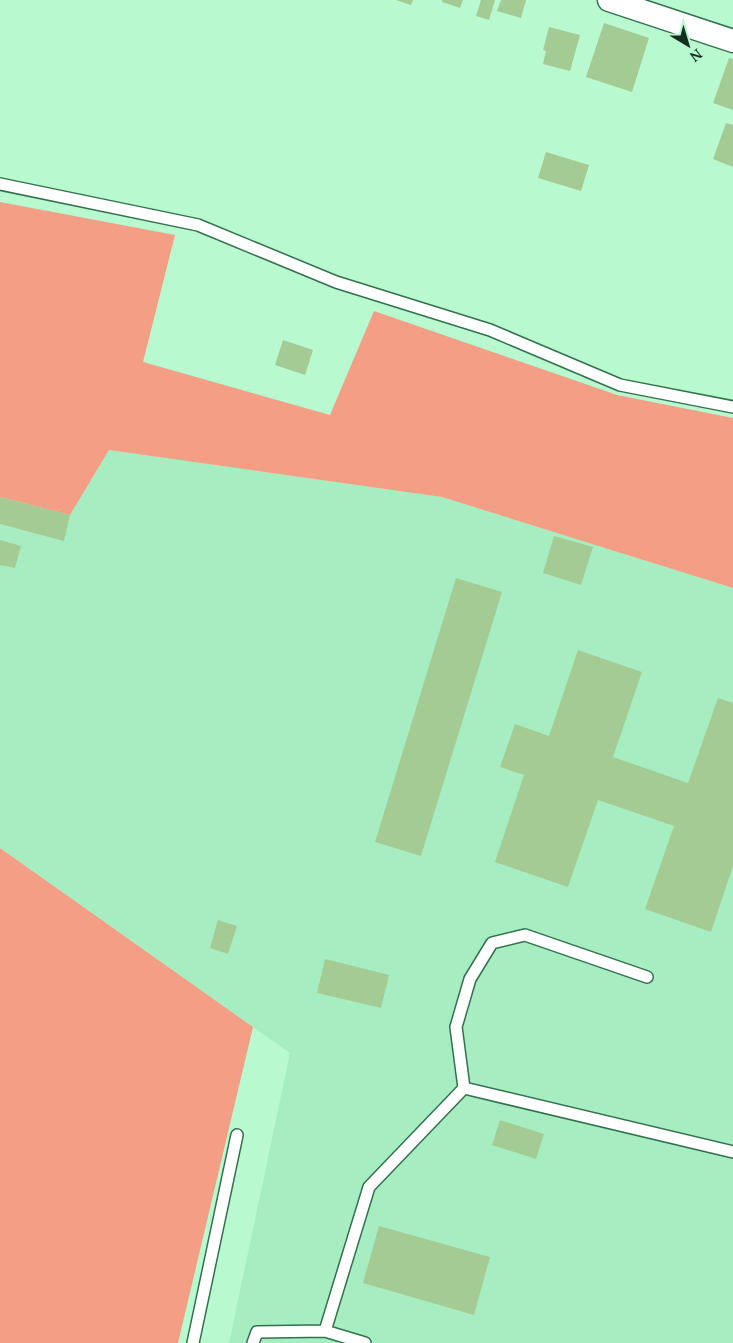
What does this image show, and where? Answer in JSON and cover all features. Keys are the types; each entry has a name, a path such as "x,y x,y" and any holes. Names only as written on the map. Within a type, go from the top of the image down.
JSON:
{"street":[{"path":"609,0 733,41"}],"lane":[{"path":"0,184 198,225 336,282 490,330 620,385 733,407"},
{"path":"464,1088 456,1027 470,979 492,943 524,935 647,977"},
{"path":"464,1088 733,1152"},
{"path":"325,1331 369,1188 464,1088"},
{"path":"194,1343 237,1135"},
{"path":"253,1343 257,1332 325,1331 365,1343"}],"shaded area":[{"path":"0,202 175,235 143,362 330,415 374,311 617,395 733,418 733,588 442,497 109,450 70,515 0,497"},
{"path":"109,450 442,497 733,588 733,1343 229,1343 290,1053 0,848 0,497 70,515"},
{"path":"0,848 253,1027 178,1343 0,1343"}],"building":[{"path":"396,0 413,0 411,5"},
{"path":"442,0 463,0 460,8 442,2"},
{"path":"481,0 495,0 489,20 476,16"},
{"path":"501,0 526,0 521,18 497,11"},
{"path":"604,23 649,38 632,92 586,77"},
{"path":"549,27 580,35 570,71 543,64 546,51 543,50"},
{"path":"729,58 733,59 733,110 713,103"},
{"path":"726,123 733,125 733,167 713,159"},
{"path":"546,152 589,165 581,191 538,178"},
{"path":"283,340 313,350 305,375 275,365"},
{"path":"0,497 70,515 64,541 0,524"},
{"path":"554,536 593,547 581,585 543,573"},
{"path":"0,540 21,546 15,568 0,565"},
{"path":"456,578 502,592 421,856 375,842"},
{"path":"578,650 642,672 613,757 688,783 718,698 733,703 733,866 711,932 645,909 674,826 598,800 568,887 495,862 524,775 500,767 515,724 549,736"},
{"path":"218,920 237,926 228,954 210,948"},
{"path":"325,959 389,975 381,1008 317,993"},
{"path":"500,1120 544,1134 536,1159 492,1145"},
{"path":"379,1226 490,1257 474,1315 363,1283"}]}
